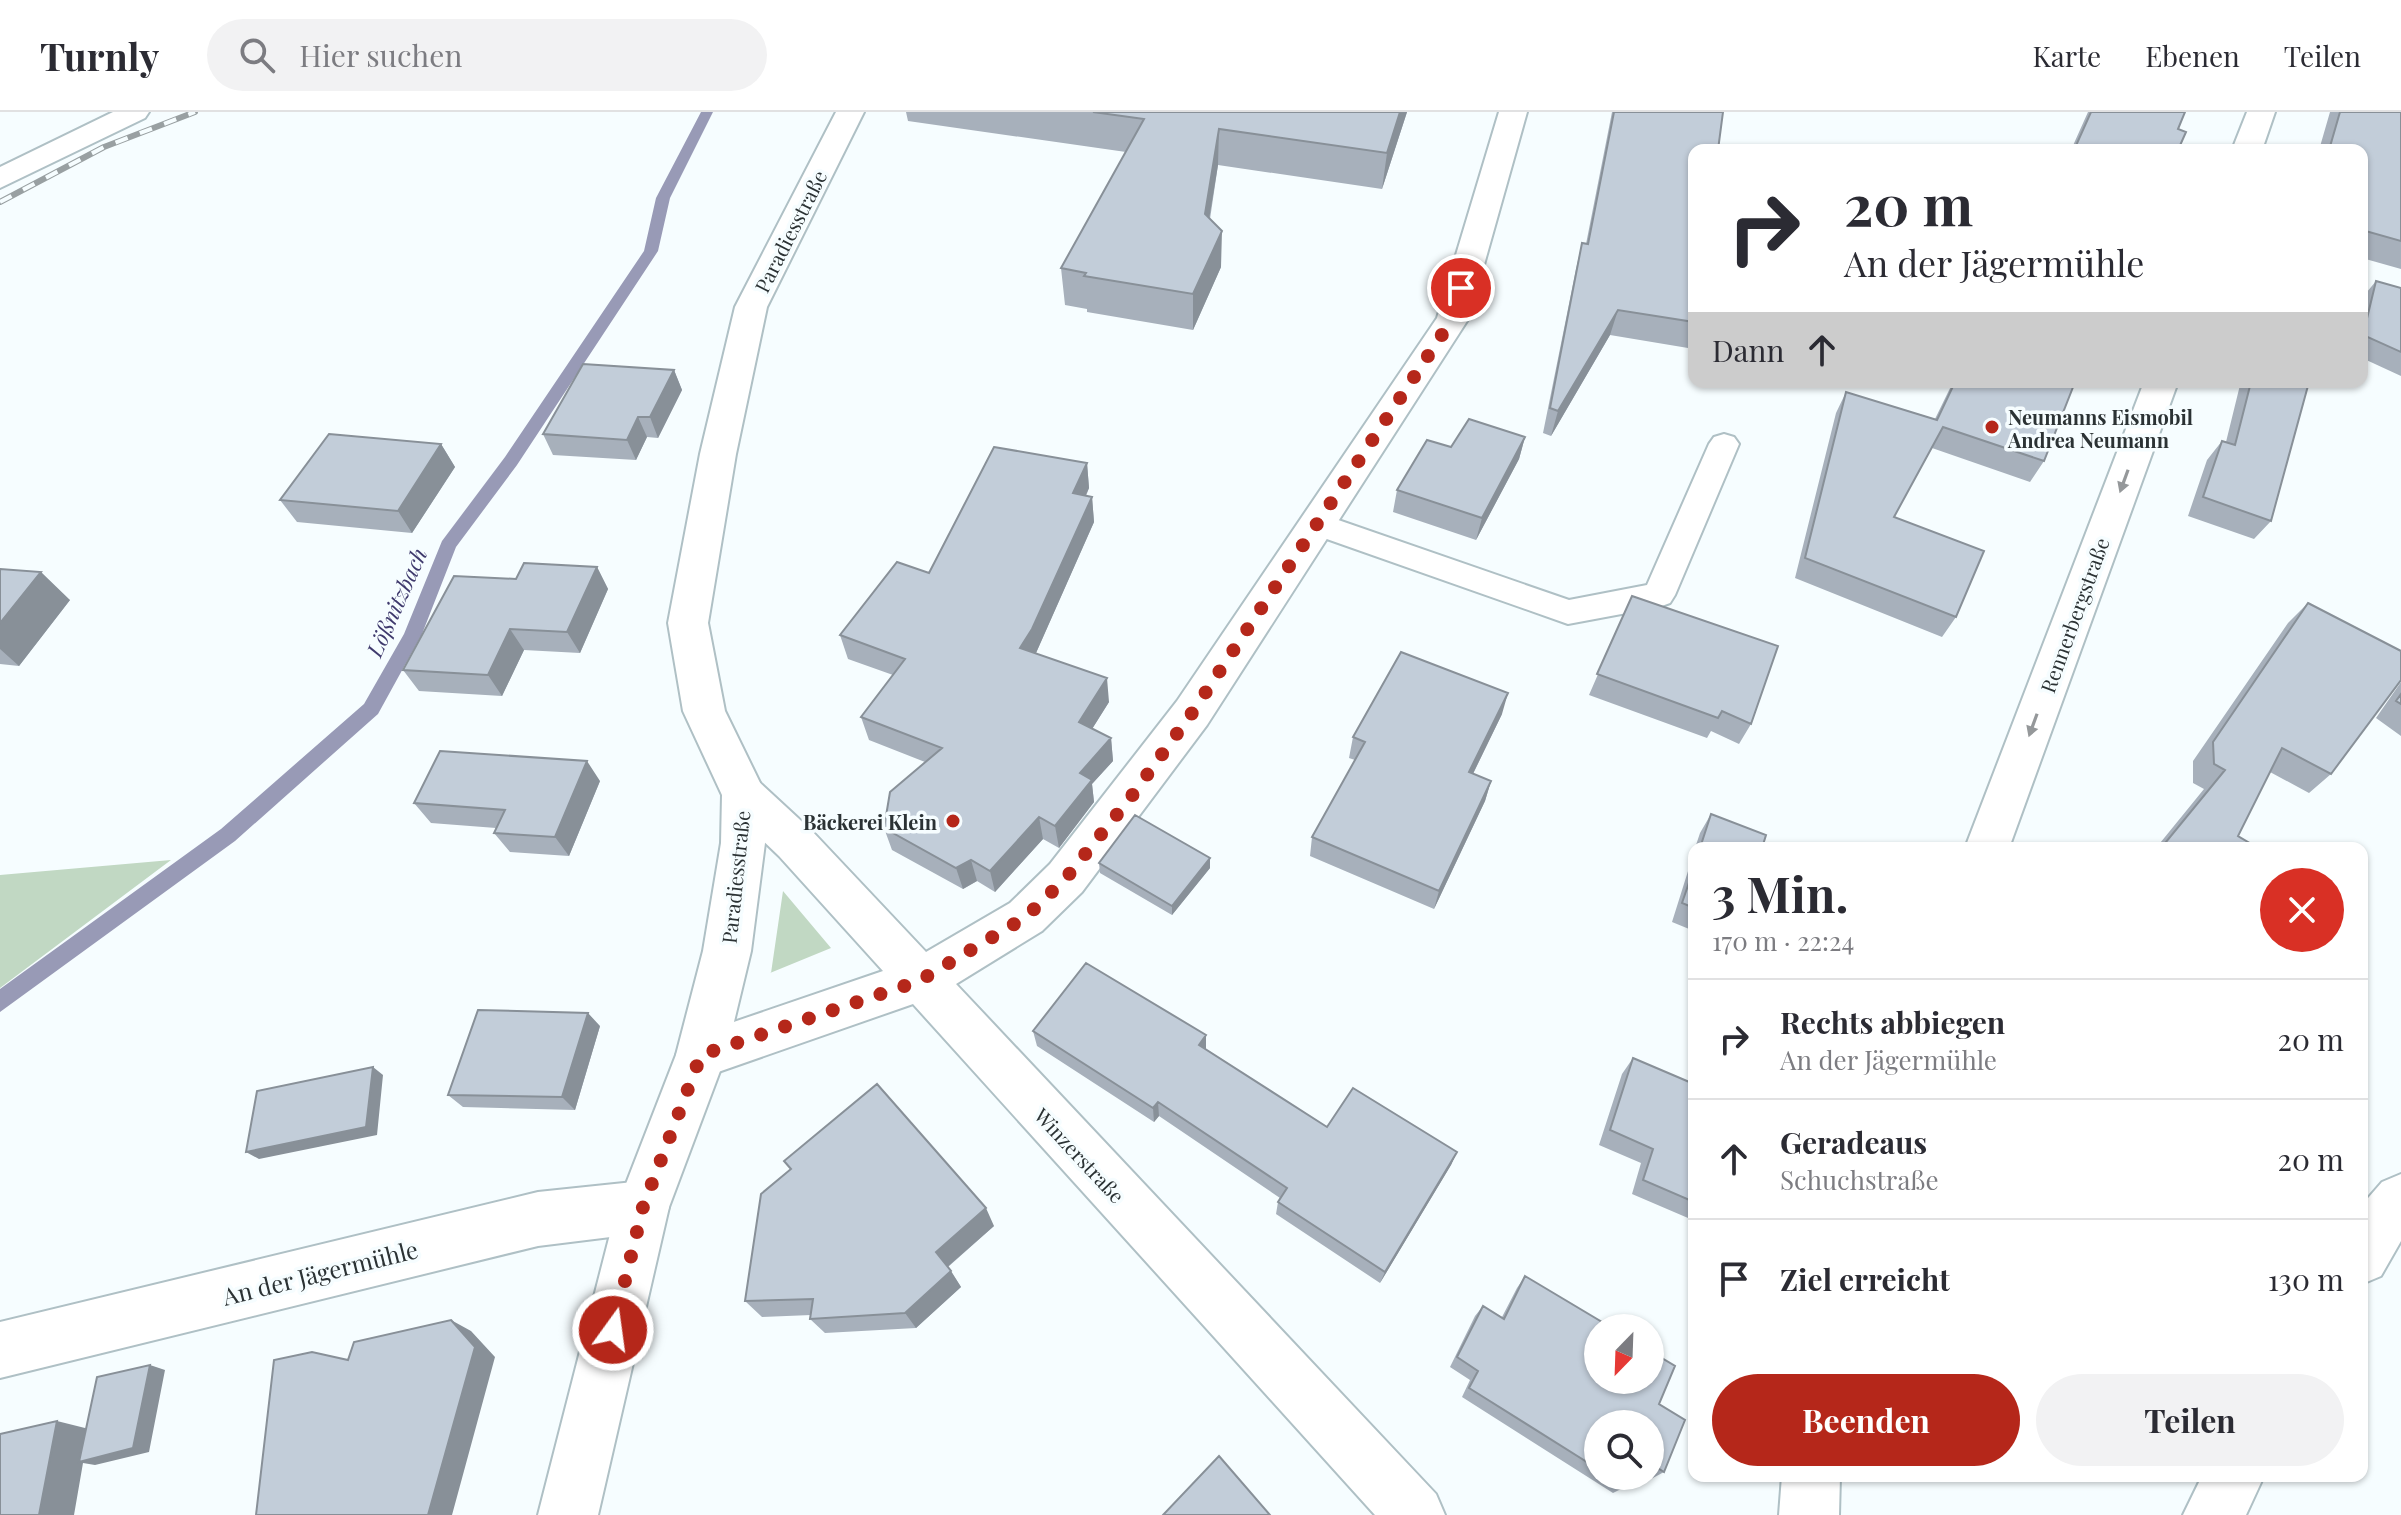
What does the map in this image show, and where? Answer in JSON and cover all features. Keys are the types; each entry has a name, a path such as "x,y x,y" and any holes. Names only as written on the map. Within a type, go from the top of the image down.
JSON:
{"street":[{"name":"Paradiesstraße","path":"568,1515 643,1207 701,1055 727,951 743,843 744,795 704,711 688,623 718,454 751,307 850,112"},
{"path":"701,1055 919,981 1026,917 1066,878 1131,797 1192,713 1453,318 1513,112"},
{"path":"2249,144 2261,112"},
{"path":"77,114 126,117"},
{"path":"0,179 126,117"},
{"name":"Rennerbergstraße","path":"1989,842 2159,388"},
{"name":"Winzerstraße","path":"744,795 795,843 919,981 1415,1515"},
{"path":"2368,1246 2382,1222 2401,1200"},
{"name":"An der Jägermühle","path":"0,1350 538,1219 643,1207"},
{"path":"1809,1515 1811,1482"},
{"path":"2213,1515 2232,1482"}],"lane":[{"path":"1318,524 1568,612 1659,595 1724,444"}],"green space":[{"path":"171,860 0,988 0,875"},
{"path":"783,891 831,948 771,973"}],"building":[{"path":"1093,112 1400,112 1387,153 1219,129 1205,214 1222,231 1193,294 1084,276 1086,273 1061,268 1144,119"},
{"path":"1614,112 1723,112 1719,144 1688,144 1688,321 1618,310 1558,411 1550,408 1582,243 1588,244"},
{"path":"2091,112 2185,112 2178,129 2186,132 2181,144 2077,144"},
{"path":"2340,112 2401,112 2401,241 2368,232 2368,144 2331,144"},
{"path":"2376,281 2401,288 2401,352 2368,337 2368,314"},
{"path":"583,364 674,370 650,417 638,417 627,440 543,434"},
{"path":"1952,388 2073,388 2044,461 1943,427 1894,517 1984,551 1956,617 1805,558 1846,392 1937,420"},
{"path":"2249,388 2307,388 2271,521 2203,497 2222,441 2235,445"},
{"path":"1469,419 1525,437 1482,518 1397,490 1427,440 1451,447"},
{"path":"329,434 441,444 398,511 280,500"},
{"path":"994,447 1087,463 1073,493 1092,497 1032,629 1020,648 1107,678 1079,722 1111,738 1080,773 1092,780 1055,826 1039,817 990,871 971,860 956,868 884,828 890,792 942,748 861,717 905,659 840,635 897,562 929,573"},
{"path":"524,563 597,567 567,632 510,629 488,675 403,670 454,576 516,579"},
{"path":"0,569 41,572 0,623"},
{"path":"1632,596 1778,646 1751,724 1722,711 1718,718 1597,674"},
{"path":"2308,603 2401,651 2401,680 2331,774 2282,748 2238,836 2248,842 2166,842 2225,770 2214,764 2213,742"},
{"path":"1401,652 1508,693 1469,772 1491,781 1439,891 1312,837 1365,742 1353,737"},
{"path":"440,751 587,761 555,837 494,833 505,810 414,803"},
{"path":"1711,814 1766,835 1764,842 1702,842"},
{"path":"1135,815 1210,858 1172,906 1099,863"},
{"path":"1688,886 1688,906 1682,903"},
{"path":"1086,963 1206,1035 1199,1045 1327,1127 1353,1088 1457,1152 1385,1272 1278,1202 1287,1188 1158,1102 1153,1108 1033,1031"},
{"path":"478,1010 588,1013 562,1097 448,1095"},
{"path":"1633,1058 1688,1081 1688,1199 1643,1180 1653,1149 1610,1130"},
{"path":"373,1067 366,1127 246,1152 257,1091"},
{"path":"877,1084 986,1208 936,1252 951,1271 905,1313 810,1319 813,1299 745,1301 761,1194 791,1169 784,1161"},
{"path":"1525,1276 1589,1314 1584,1314 1584,1394 1663,1394 1659,1404 1685,1420 1664,1472 1664,1410 1584,1410 1584,1460 1469,1388 1478,1371 1457,1357 1483,1306 1504,1319"},
{"path":"451,1320 475,1347 428,1515 256,1515 274,1360 312,1352 348,1360 354,1342"},
{"path":"1664,1359 1675,1366 1664,1392"},
{"path":"150,1365 133,1448 79,1462 97,1377"},
{"path":"57,1421 39,1515 0,1515 0,1434"},
{"path":"1219,1456 1270,1515 1163,1515"}],"waterway":[{"name":"Lößnitzbach","path":"0,1002 228,835 371,709 413,634 448,545 511,461 651,251 663,198 707,112"}],"railway":[{"path":"0,202 104,147 195,112"}],"place":[{"name":"Neumanns Eismobil Andrea Neumann","path":"1992,427"},
{"name":"Bäckerei Klein","path":"953,821"}],"route":[{"path":"613,1330 643,1207 701,1055 919,981 1026,917 1066,878 1177,734 1275,591 1453,318 1461,288"}]}
